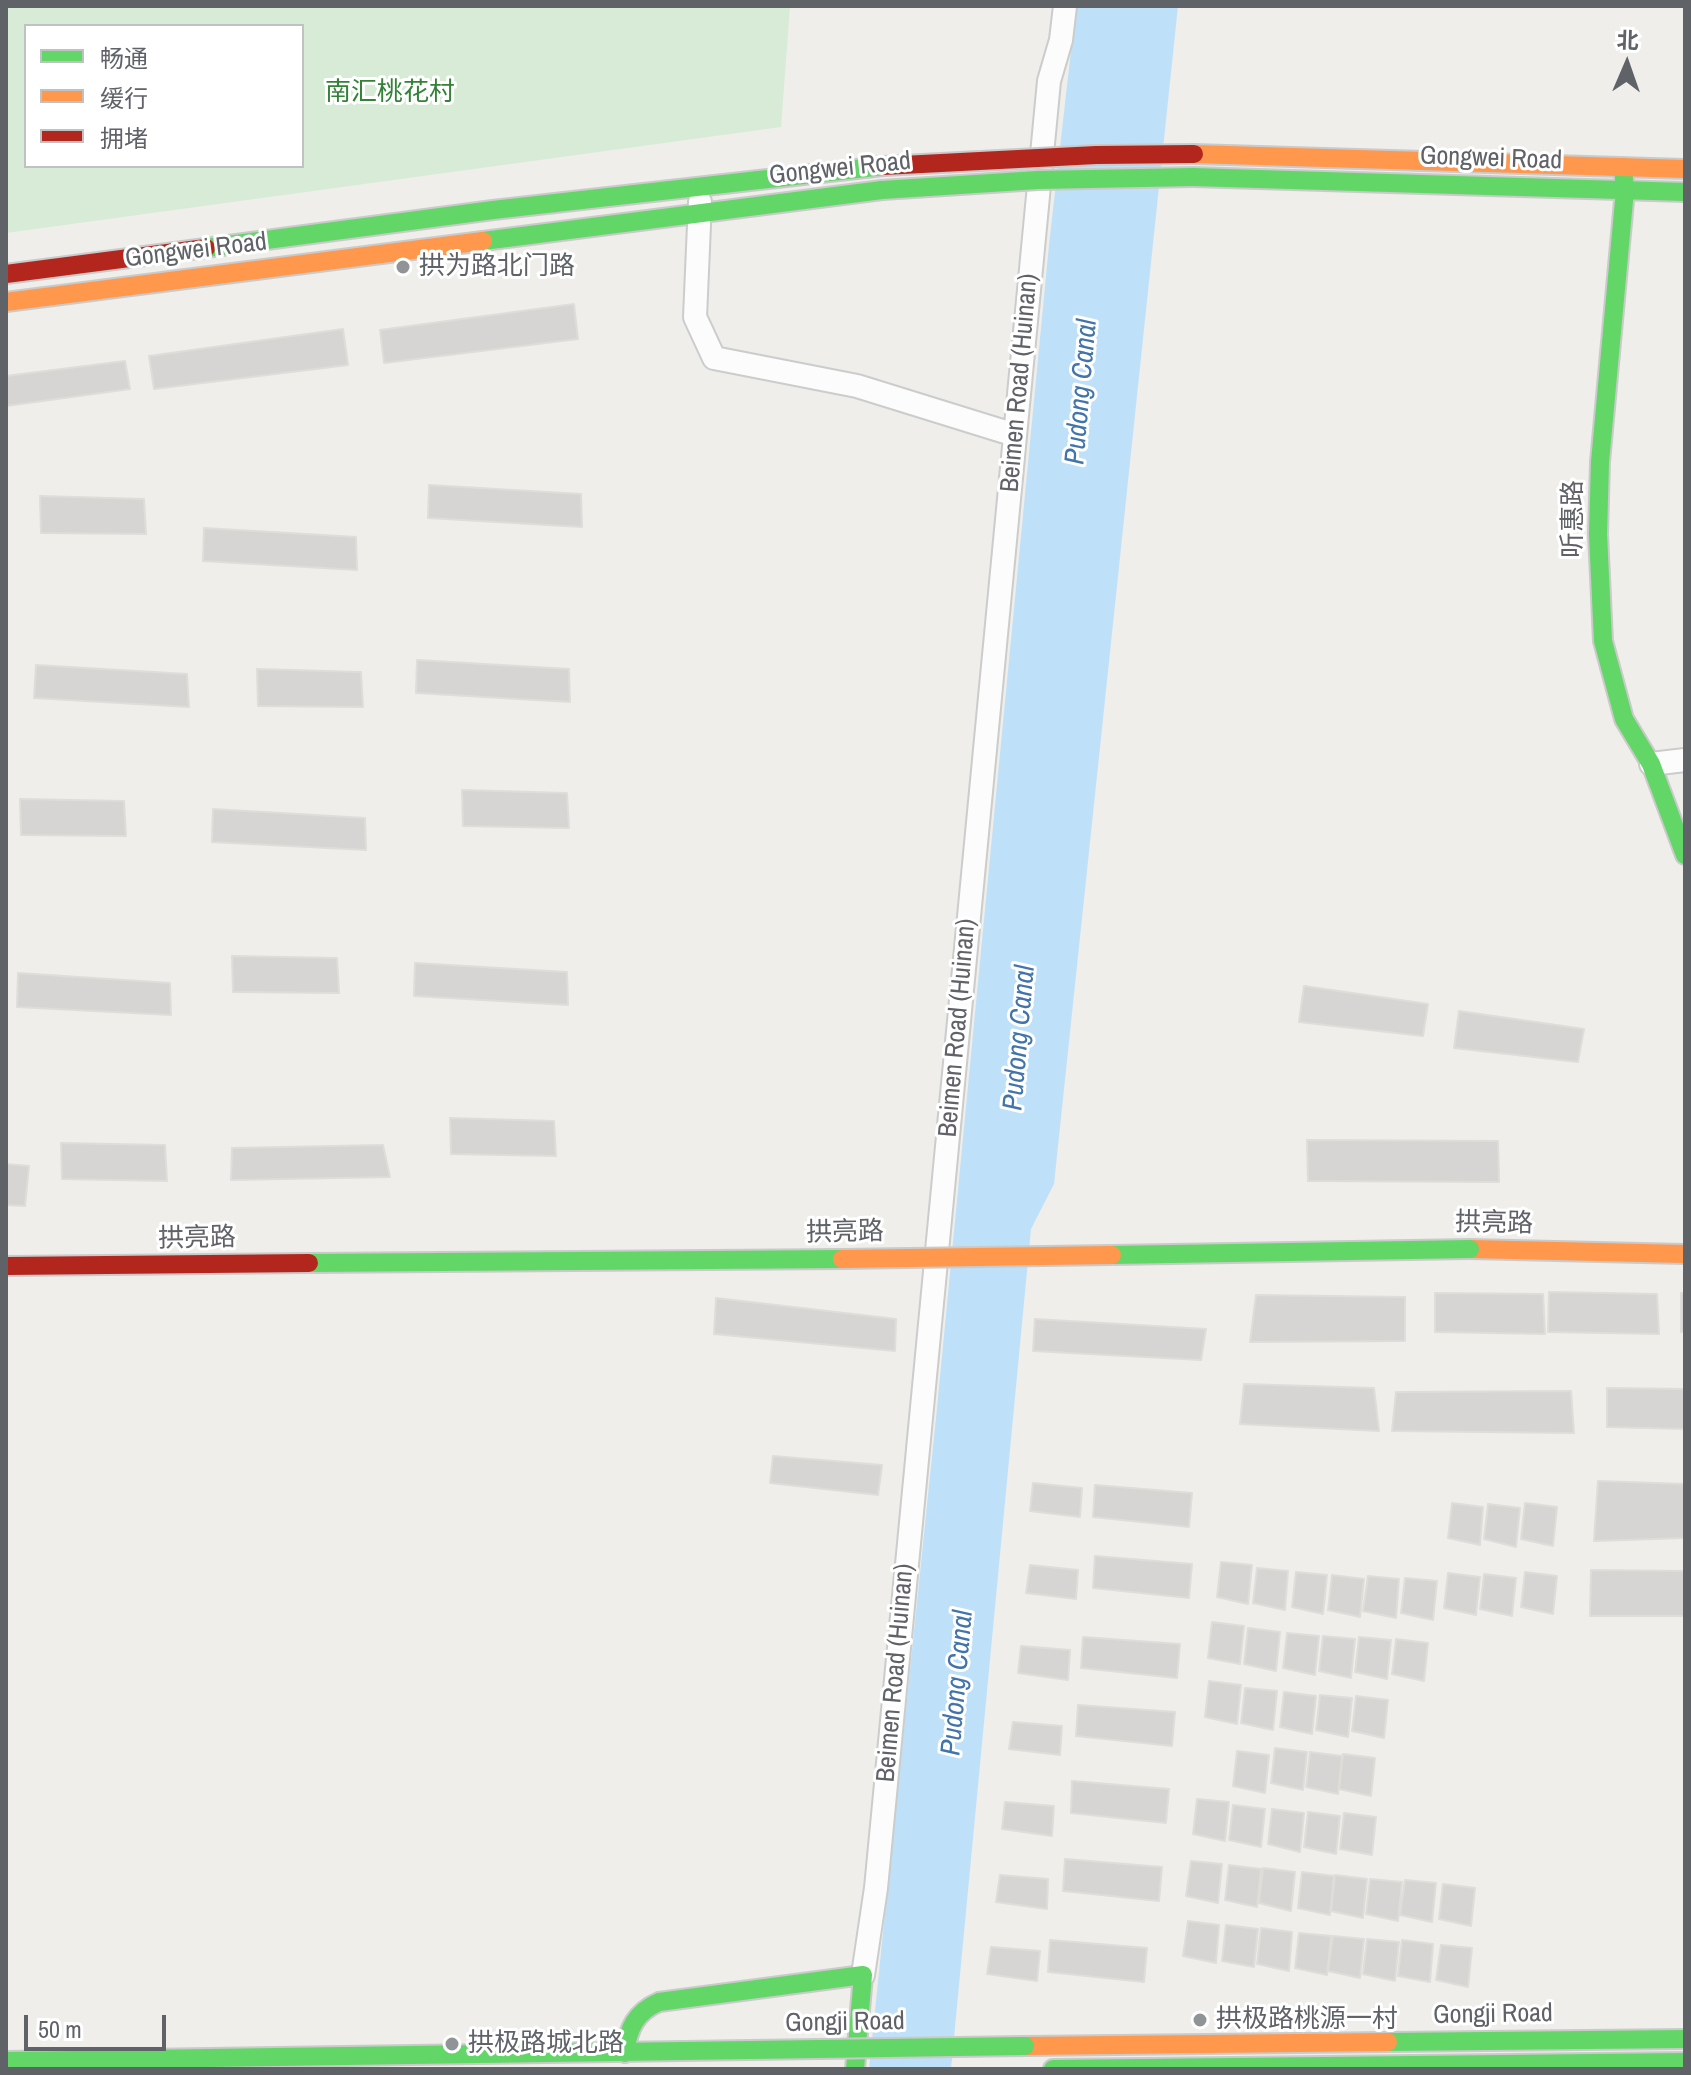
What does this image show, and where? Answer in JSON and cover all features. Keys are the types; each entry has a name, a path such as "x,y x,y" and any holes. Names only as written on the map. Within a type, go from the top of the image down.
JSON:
{"main road":[{"name":"Gongwei Road","path":"6,274 493,210 883,166 1050,157 1194,154 1685,169"},
{"name":"听惠路","path":"1623,167 1625,190 1600,462 1598,534 1603,641 1624,719 1651,764 1685,855"},
{"name":"Gongwei Road","path":"6,302 882,190 1035,180 1193,177 1685,192"},
{"name":"拱亮路","path":"6,1266 842,1259 1470,1249 1685,1254"},
{"path":"625,2053 631,2022 642,2011 659,2002 863,1975"},
{"name":"Beimen Road (Huinan)","path":"855,2069 863,1975"},
{"name":"Gongji Road","path":"6,2061 1685,2039"},
{"name":"Gongji Road","path":"1053,2069 1685,2062"}],"street":[{"name":"Beimen Road (Huinan)","path":"863,1975 876,1888 1049,81 1061,40 1065,6"},
{"path":"699,188 701,211 695,317 714,358 857,386 1015,435"},
{"path":"1651,764 1685,760"}],"green space":[{"name":"南汇桃花村","path":"6,6 790,6 781,127 6,233"}],"water":[{"name":"Pudong Canal","path":"1076,6 1178,6 1054,1184 1031,1229 951,2069 869,2069 937,1408 1049,245"}],"building":[{"path":"574,304 578,339 384,363 380,330"},
{"path":"343,329 348,365 154,389 149,356"},
{"path":"125,361 130,389 6,406 6,376"},
{"path":"429,485 581,494 582,527 428,518"},
{"path":"40,496 144,499 146,534 41,533"},
{"path":"204,528 356,537 357,570 203,561"},
{"path":"417,660 569,669 570,702 416,693"},
{"path":"36,665 187,674 189,707 34,698"},
{"path":"257,669 361,672 363,707 258,706"},
{"path":"462,790 567,793 569,828 463,826"},
{"path":"20,799 124,801 126,836 21,835"},
{"path":"213,809 365,818 366,850 212,842"},
{"path":"232,956 337,958 339,993 233,992"},
{"path":"415,963 567,972 568,1005 414,996"},
{"path":"18,973 170,983 171,1015 17,1007"},
{"path":"1304,986 1428,1004 1423,1036 1299,1022"},
{"path":"1459,1011 1584,1029 1578,1062 1454,1048"},
{"path":"450,1118 554,1121 556,1156 451,1154"},
{"path":"1307,1140 1498,1141 1499,1182 1308,1181"},
{"path":"61,1143 165,1145 167,1181 62,1179"},
{"path":"383,1145 390,1177 231,1180 232,1148"},
{"path":"6,1164 29,1166 25,1206 6,1205"},
{"path":"1549,1292 1657,1294 1659,1334 1548,1332"},
{"path":"1435,1293 1543,1294 1545,1334 1435,1332"},
{"path":"1681,1293 1685,1293 1685,1332 1681,1332"},
{"path":"1256,1295 1405,1297 1405,1341 1250,1342"},
{"path":"716,1298 896,1319 895,1351 714,1334"},
{"path":"1035,1319 1206,1329 1201,1360 1033,1351"},
{"path":"1244,1384 1374,1388 1379,1431 1240,1424"},
{"path":"1607,1388 1685,1389 1685,1429 1607,1427"},
{"path":"1571,1391 1574,1433 1392,1431 1396,1392"},
{"path":"773,1456 882,1465 878,1495 770,1483"},
{"path":"1598,1481 1685,1484 1685,1538 1594,1541"},
{"path":"1033,1483 1082,1488 1080,1517 1030,1511"},
{"path":"1095,1485 1192,1493 1189,1527 1093,1517"},
{"path":"1452,1503 1483,1507 1480,1545 1448,1538"},
{"path":"1525,1503 1557,1507 1553,1546 1521,1539"},
{"path":"1488,1504 1520,1508 1516,1547 1484,1539"},
{"path":"1095,1556 1192,1564 1189,1598 1093,1588"},
{"path":"1221,1562 1252,1565 1248,1604 1217,1597"},
{"path":"1030,1565 1078,1570 1076,1599 1026,1593"},
{"path":"1257,1568 1288,1571 1285,1610 1253,1603"},
{"path":"1591,1570 1685,1571 1685,1616 1590,1616"},
{"path":"1296,1572 1327,1575 1323,1614 1292,1607"},
{"path":"1525,1572 1557,1576 1553,1614 1521,1607"},
{"path":"1448,1573 1480,1577 1476,1615 1444,1608"},
{"path":"1484,1574 1516,1578 1512,1616 1480,1609"},
{"path":"1332,1575 1364,1579 1360,1617 1328,1610"},
{"path":"1368,1576 1399,1579 1396,1618 1363,1611"},
{"path":"1405,1578 1437,1581 1433,1620 1401,1613"},
{"path":"1212,1622 1244,1626 1240,1664 1208,1658"},
{"path":"1248,1628 1280,1632 1276,1671 1244,1664"},
{"path":"1287,1633 1319,1636 1315,1675 1283,1668"},
{"path":"1323,1636 1355,1639 1351,1678 1319,1671"},
{"path":"1083,1637 1180,1644 1177,1678 1081,1668"},
{"path":"1359,1637 1391,1640 1387,1679 1355,1672"},
{"path":"1396,1639 1428,1643 1424,1681 1392,1674"},
{"path":"1021,1646 1070,1650 1068,1680 1018,1673"},
{"path":"1209,1681 1241,1685 1237,1724 1205,1717"},
{"path":"1245,1688 1277,1691 1273,1730 1241,1723"},
{"path":"1284,1692 1316,1696 1312,1734 1280,1727"},
{"path":"1320,1695 1352,1698 1348,1737 1316,1730"},
{"path":"1356,1696 1388,1700 1384,1738 1352,1731"},
{"path":"1078,1705 1175,1712 1172,1746 1076,1736"},
{"path":"1013,1722 1062,1726 1060,1755 1009,1749"},
{"path":"1275,1748 1307,1752 1303,1790 1271,1783"},
{"path":"1237,1751 1269,1755 1265,1793 1233,1786"},
{"path":"1310,1752 1342,1756 1338,1794 1306,1787"},
{"path":"1343,1754 1375,1758 1371,1796 1339,1789"},
{"path":"1072,1781 1169,1789 1166,1823 1071,1813"},
{"path":"1197,1799 1229,1802 1225,1841 1193,1834"},
{"path":"1005,1802 1054,1806 1052,1836 1002,1829"},
{"path":"1233,1805 1265,1809 1261,1847 1229,1840"},
{"path":"1272,1809 1304,1813 1300,1852 1268,1844"},
{"path":"1308,1812 1340,1816 1336,1854 1304,1847"},
{"path":"1344,1813 1376,1817 1372,1855 1340,1849"},
{"path":"1065,1859 1162,1867 1159,1901 1063,1891"},
{"path":"1191,1861 1222,1864 1218,1903 1186,1896"},
{"path":"1229,1865 1261,1869 1257,1907 1225,1900"},
{"path":"1263,1868 1295,1872 1291,1911 1259,1903"},
{"path":"1302,1872 1334,1876 1330,1915 1298,1908"},
{"path":"1000,1875 1048,1879 1047,1909 996,1902"},
{"path":"1335,1875 1367,1879 1363,1918 1331,1911"},
{"path":"1370,1879 1402,1882 1398,1921 1366,1914"},
{"path":"1405,1880 1436,1883 1432,1922 1400,1915"},
{"path":"1443,1884 1475,1888 1471,1926 1439,1919"},
{"path":"1188,1921 1219,1925 1216,1963 1183,1956"},
{"path":"1226,1925 1258,1929 1254,1967 1222,1961"},
{"path":"1261,1928 1292,1932 1289,1971 1257,1964"},
{"path":"1299,1933 1331,1936 1327,1975 1295,1968"},
{"path":"1333,1936 1364,1939 1360,1978 1328,1971"},
{"path":"1367,1939 1399,1942 1395,1981 1363,1974"},
{"path":"1050,1940 1147,1948 1144,1982 1048,1972"},
{"path":"1402,1940 1433,1944 1430,1982 1398,1976"},
{"path":"1441,1945 1472,1948 1468,1987 1436,1980"},
{"path":"991,1947 1040,1951 1037,1981 987,1974"}],"traffic: fast":[{"path":"206,248 493,210 883,166"},
{"path":"1623,167 1625,190 1600,462 1598,534 1603,641 1624,719 1651,764 1685,855"},
{"path":"1193,177 1685,192"},
{"path":"882,190 1038,180 1193,177"},
{"path":"483,241 882,190"},
{"path":"1112,1255 1470,1249"},
{"path":"309,1263 842,1259"},
{"path":"625,2053 634,2022 659,2002 863,1975 855,2069"},
{"path":"1388,2042 1685,2039"},
{"path":"818,2049 1025,2046"},
{"path":"6,2061 818,2049"},
{"path":"1053,2069 1685,2062"}],"traffic: slow":[{"path":"1194,154 1685,169"},
{"path":"6,302 483,241"},
{"path":"1470,1249 1685,1254"},
{"path":"842,1259 1112,1255"},
{"path":"1025,2046 1388,2042"}],"traffic: jam":[{"path":"883,166 1096,155 1194,154"},
{"path":"6,274 206,248"},
{"path":"6,1266 309,1263"}],"place":[{"name":"拱为路北门路","path":"403,267"},
{"name":"拱极路桃源一村","path":"1200,2020"},
{"name":"拱极路城北路","path":"452,2044"}]}
